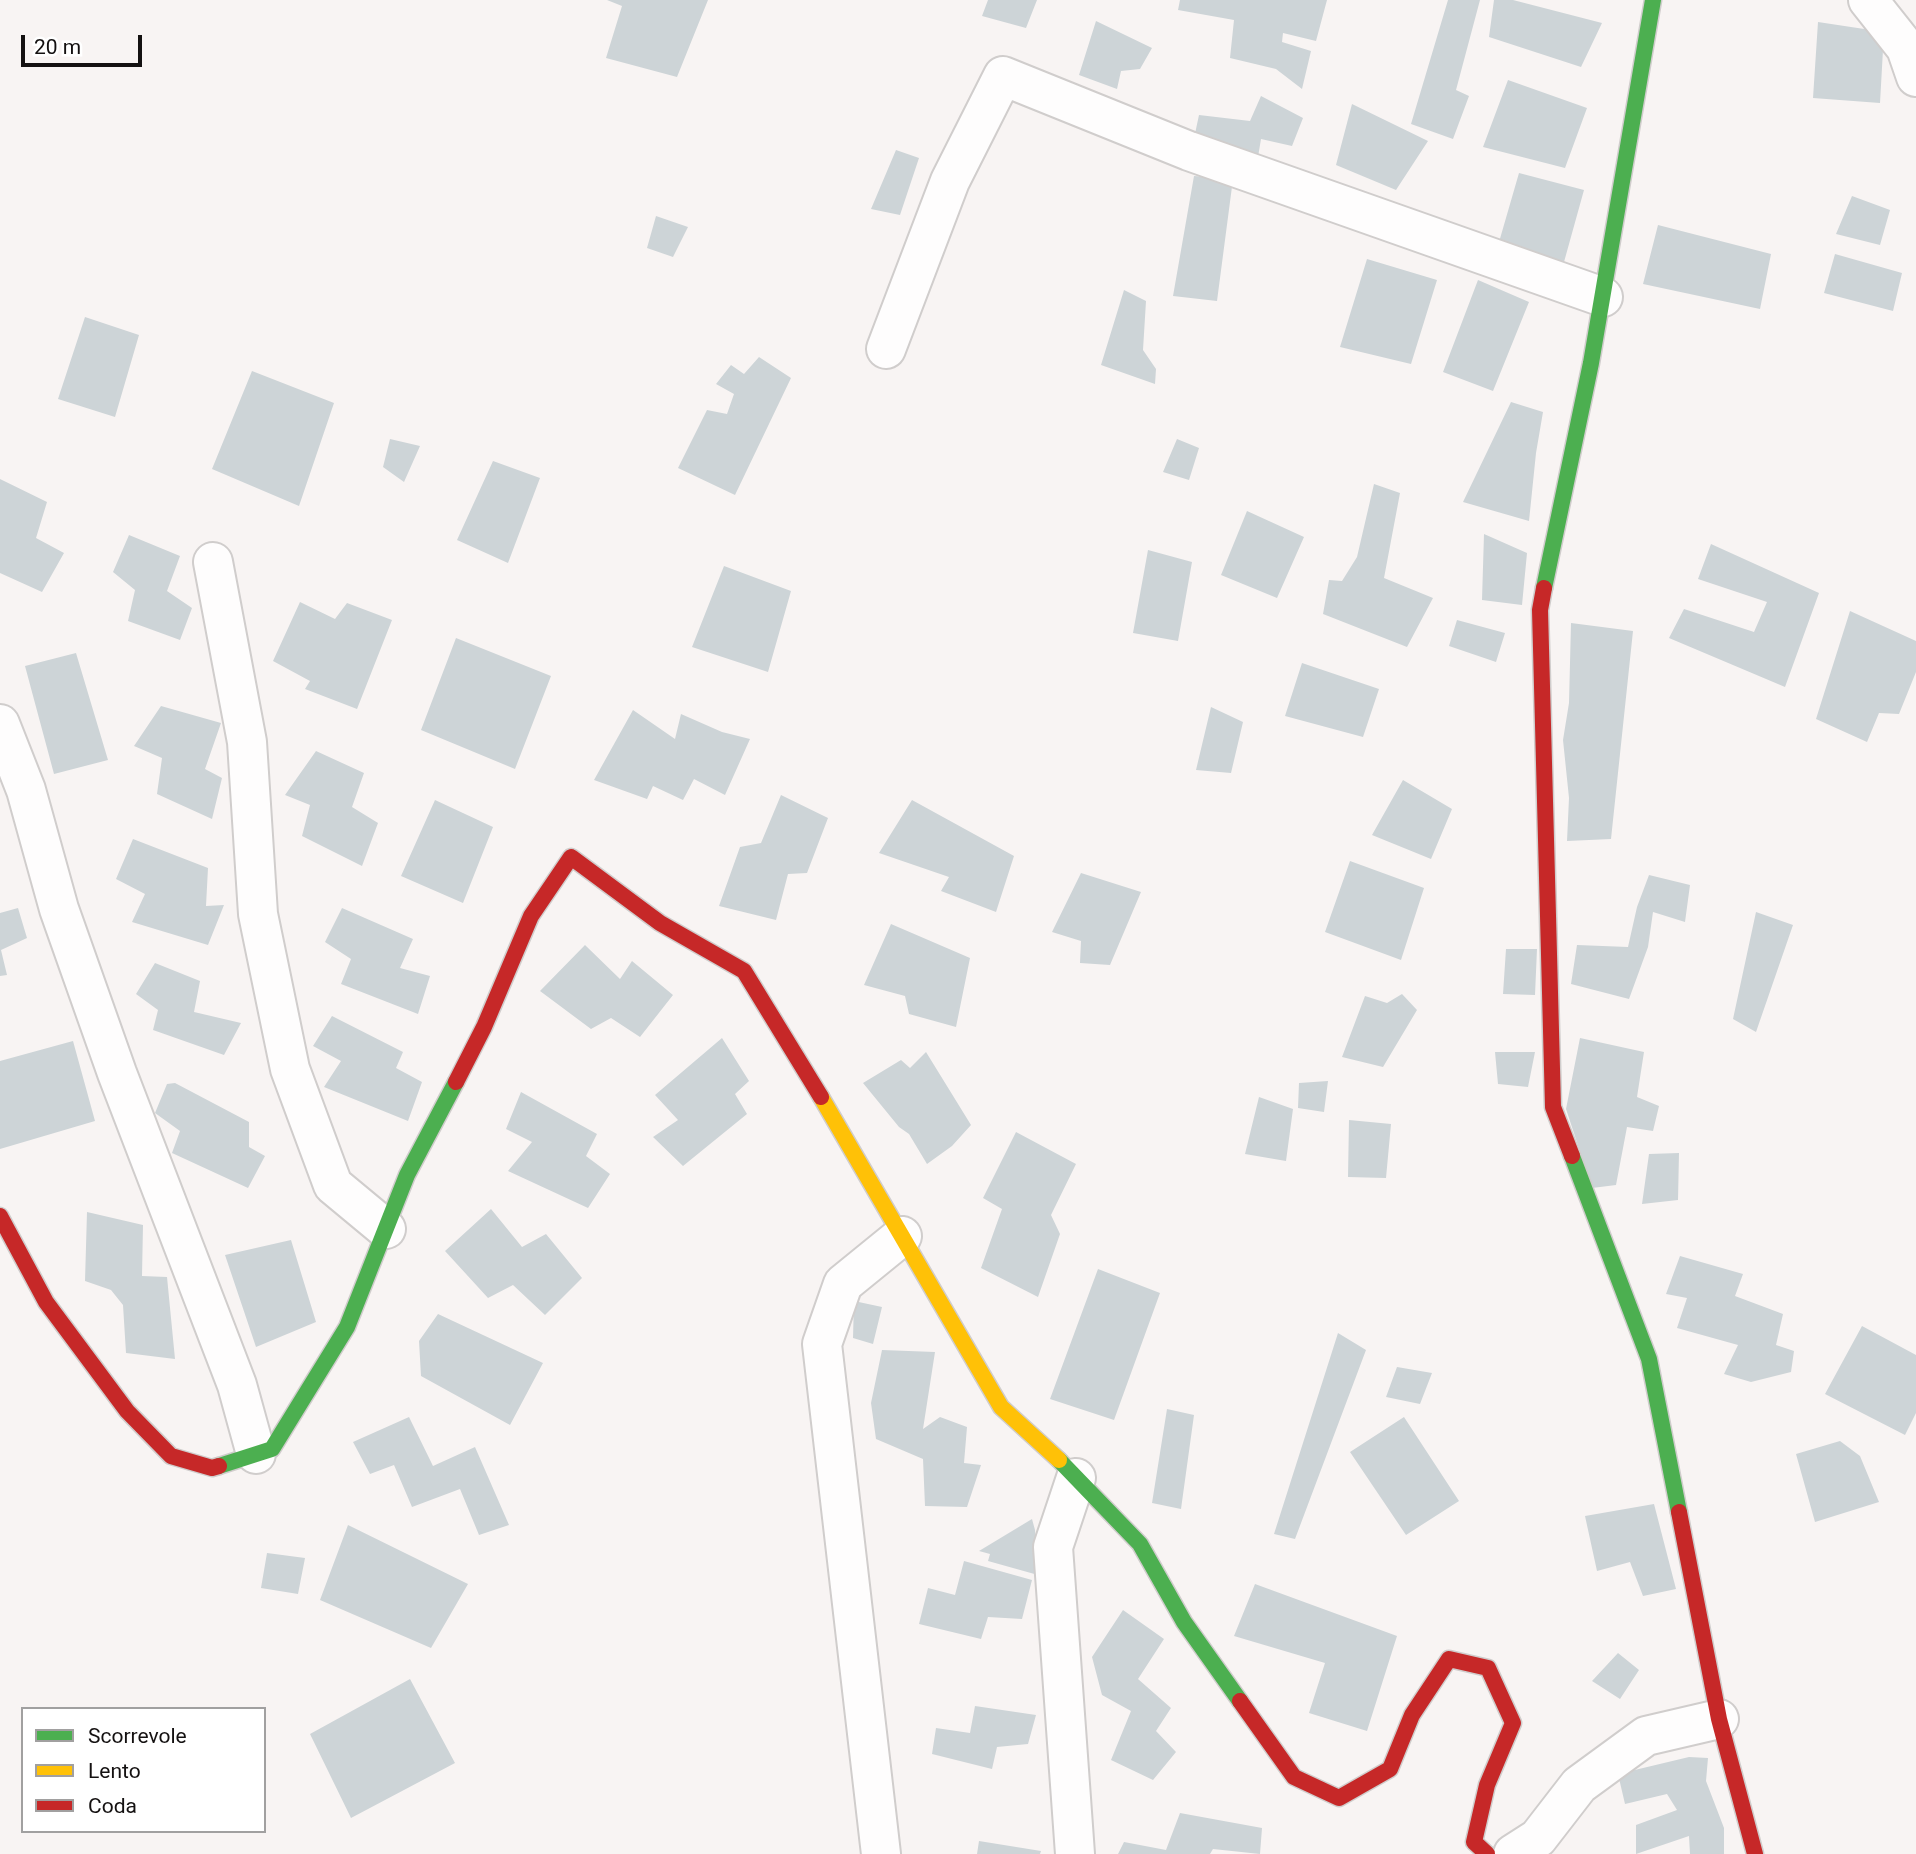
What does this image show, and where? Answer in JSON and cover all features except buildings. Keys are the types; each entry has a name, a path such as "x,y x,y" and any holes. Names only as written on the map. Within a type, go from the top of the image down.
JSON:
{"street":[{"path":"1653,0 1589,376 1540,610 1553,1107 1649,1359 1719,1719 1755,1854"},
{"path":"1868,0 1906,48 1916,77"},
{"path":"886,349 950,181 1003,76 1189,151 1603,297"},
{"path":"214,562 247,741 258,914 290,1069 334,1185 386,1229"},
{"path":"0,724 26,790 63,922 117,1073 237,1385 257,1454"},
{"path":"0,1216 46,1302 127,1411 171,1456 212,1468 272,1449 347,1327 407,1175 484,1027 531,915 572,857 660,923 744,971 819,1093 1001,1407 1140,1544 1184,1622 1294,1777 1339,1798 1390,1769 1412,1715 1449,1659 1488,1668 1513,1723 1486,1785 1474,1842 1487,1854"},
{"path":"881,1854 822,1344 844,1284 902,1237"},
{"path":"1075,1854 1053,1546 1076,1478"},
{"path":"1513,1854 1538,1838 1579,1785 1646,1736 1719,1719"}],"traffic: fast":[{"path":"1544,588 1591,363 1653,0"},
{"path":"219,1466 272,1449 347,1327 407,1175 456,1082"},
{"path":"1572,1156 1649,1359 1679,1512"},
{"path":"1059,1460 1140,1544 1184,1622 1240,1701"}],"traffic: slow":[{"path":"821,1097 1001,1407 1059,1460"}],"traffic: jam":[{"path":"1544,588 1540,610 1553,1107 1572,1156"},
{"path":"456,1082 484,1027 531,916 571,857 660,923 744,971 821,1097"},
{"path":"0,1216 46,1302 127,1411 171,1456 212,1468 219,1466"},
{"path":"1679,1512 1719,1719 1755,1854"},
{"path":"1240,1701 1294,1777 1339,1798 1390,1769 1412,1715 1449,1659 1488,1668 1513,1723 1487,1785 1474,1842 1487,1854"}]}
